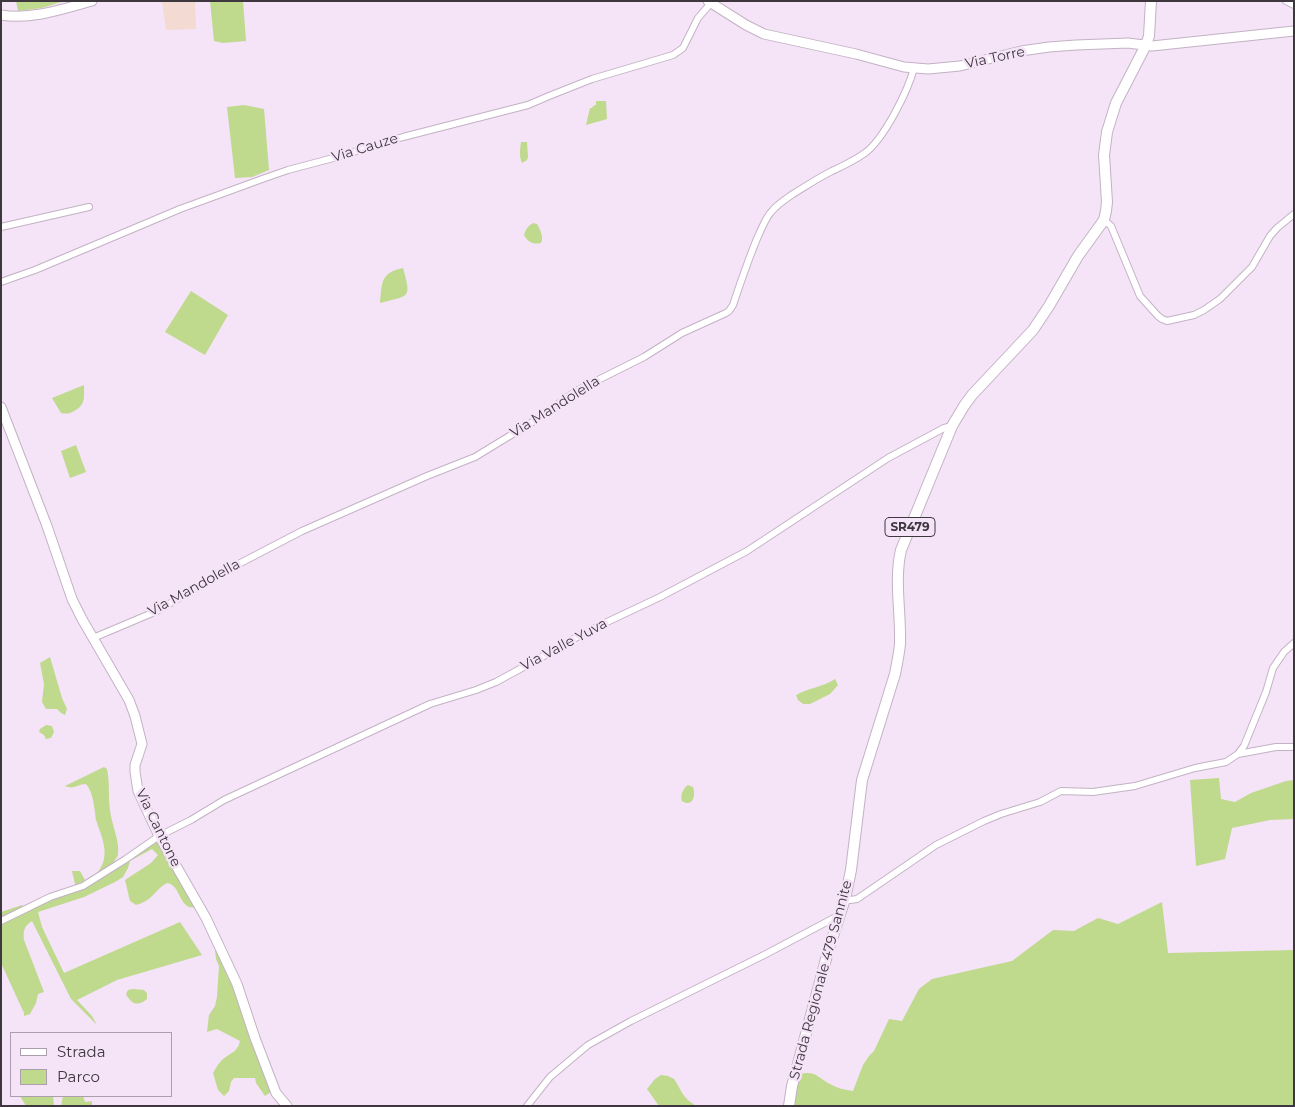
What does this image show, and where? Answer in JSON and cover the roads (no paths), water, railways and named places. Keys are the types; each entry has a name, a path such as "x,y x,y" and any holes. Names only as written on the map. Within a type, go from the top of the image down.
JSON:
{"main road":[{"path":"1,15 14,17 52,12 92,1"},
{"name":"Strada Regionale 479 Sannite","path":"789,1106 792,1086 845,899 851,870 862,780 895,674 900,635 898,571 901,550 952,426 964,406 977,389 1033,330 1078,256 1104,220 1107,202 1104,155 1107,132 1116,103 1146,45 1149,36 1151,1"},
{"name":"Via Torre","path":"710,2 764,34 914,68 960,66 1021,51 1049,47 1128,44 1169,45 1294,31"},
{"name":"Via Cantone","path":"1,407 47,526 72,599 129,700 135,716 142,744 135,765 138,791 159,836 210,926 237,984 254,1038 276,1093 287,1106"}],"street":[{"path":"1286,1 1294,6"},
{"name":"Via Cauze","path":"1,282 180,209 265,178 403,137 528,105 592,79 673,55 683,48 698,18 710,2"},
{"name":"Via Mandolella","path":"93,638 157,611 235,566 302,531 475,457 534,421 576,391 644,357 682,333 726,314 733,305 752,251 773,209 812,182 865,153 874,145 894,113 914,68"},
{"path":"1,227 89,207"},
{"path":"1104,220 1111,226 1140,296 1158,316 1167,321 1194,315 1220,300 1252,267 1276,228 1294,214"},
{"name":"Via Valle Yuva","path":"1,921 50,897 82,886 159,836 191,820 224,800 430,704 496,682 586,632 660,597 747,551 888,458 944,428 952,426"},
{"path":"845,899 857,899 936,845 984,821 1040,802 1061,791 1093,792 1135,786 1195,768 1226,762 1238,754 1244,746 1266,692 1273,668 1294,642"},
{"path":"1238,754 1276,747 1294,747"},
{"path":"528,1106 550,1076 588,1045 631,1021 839,917"}]}
